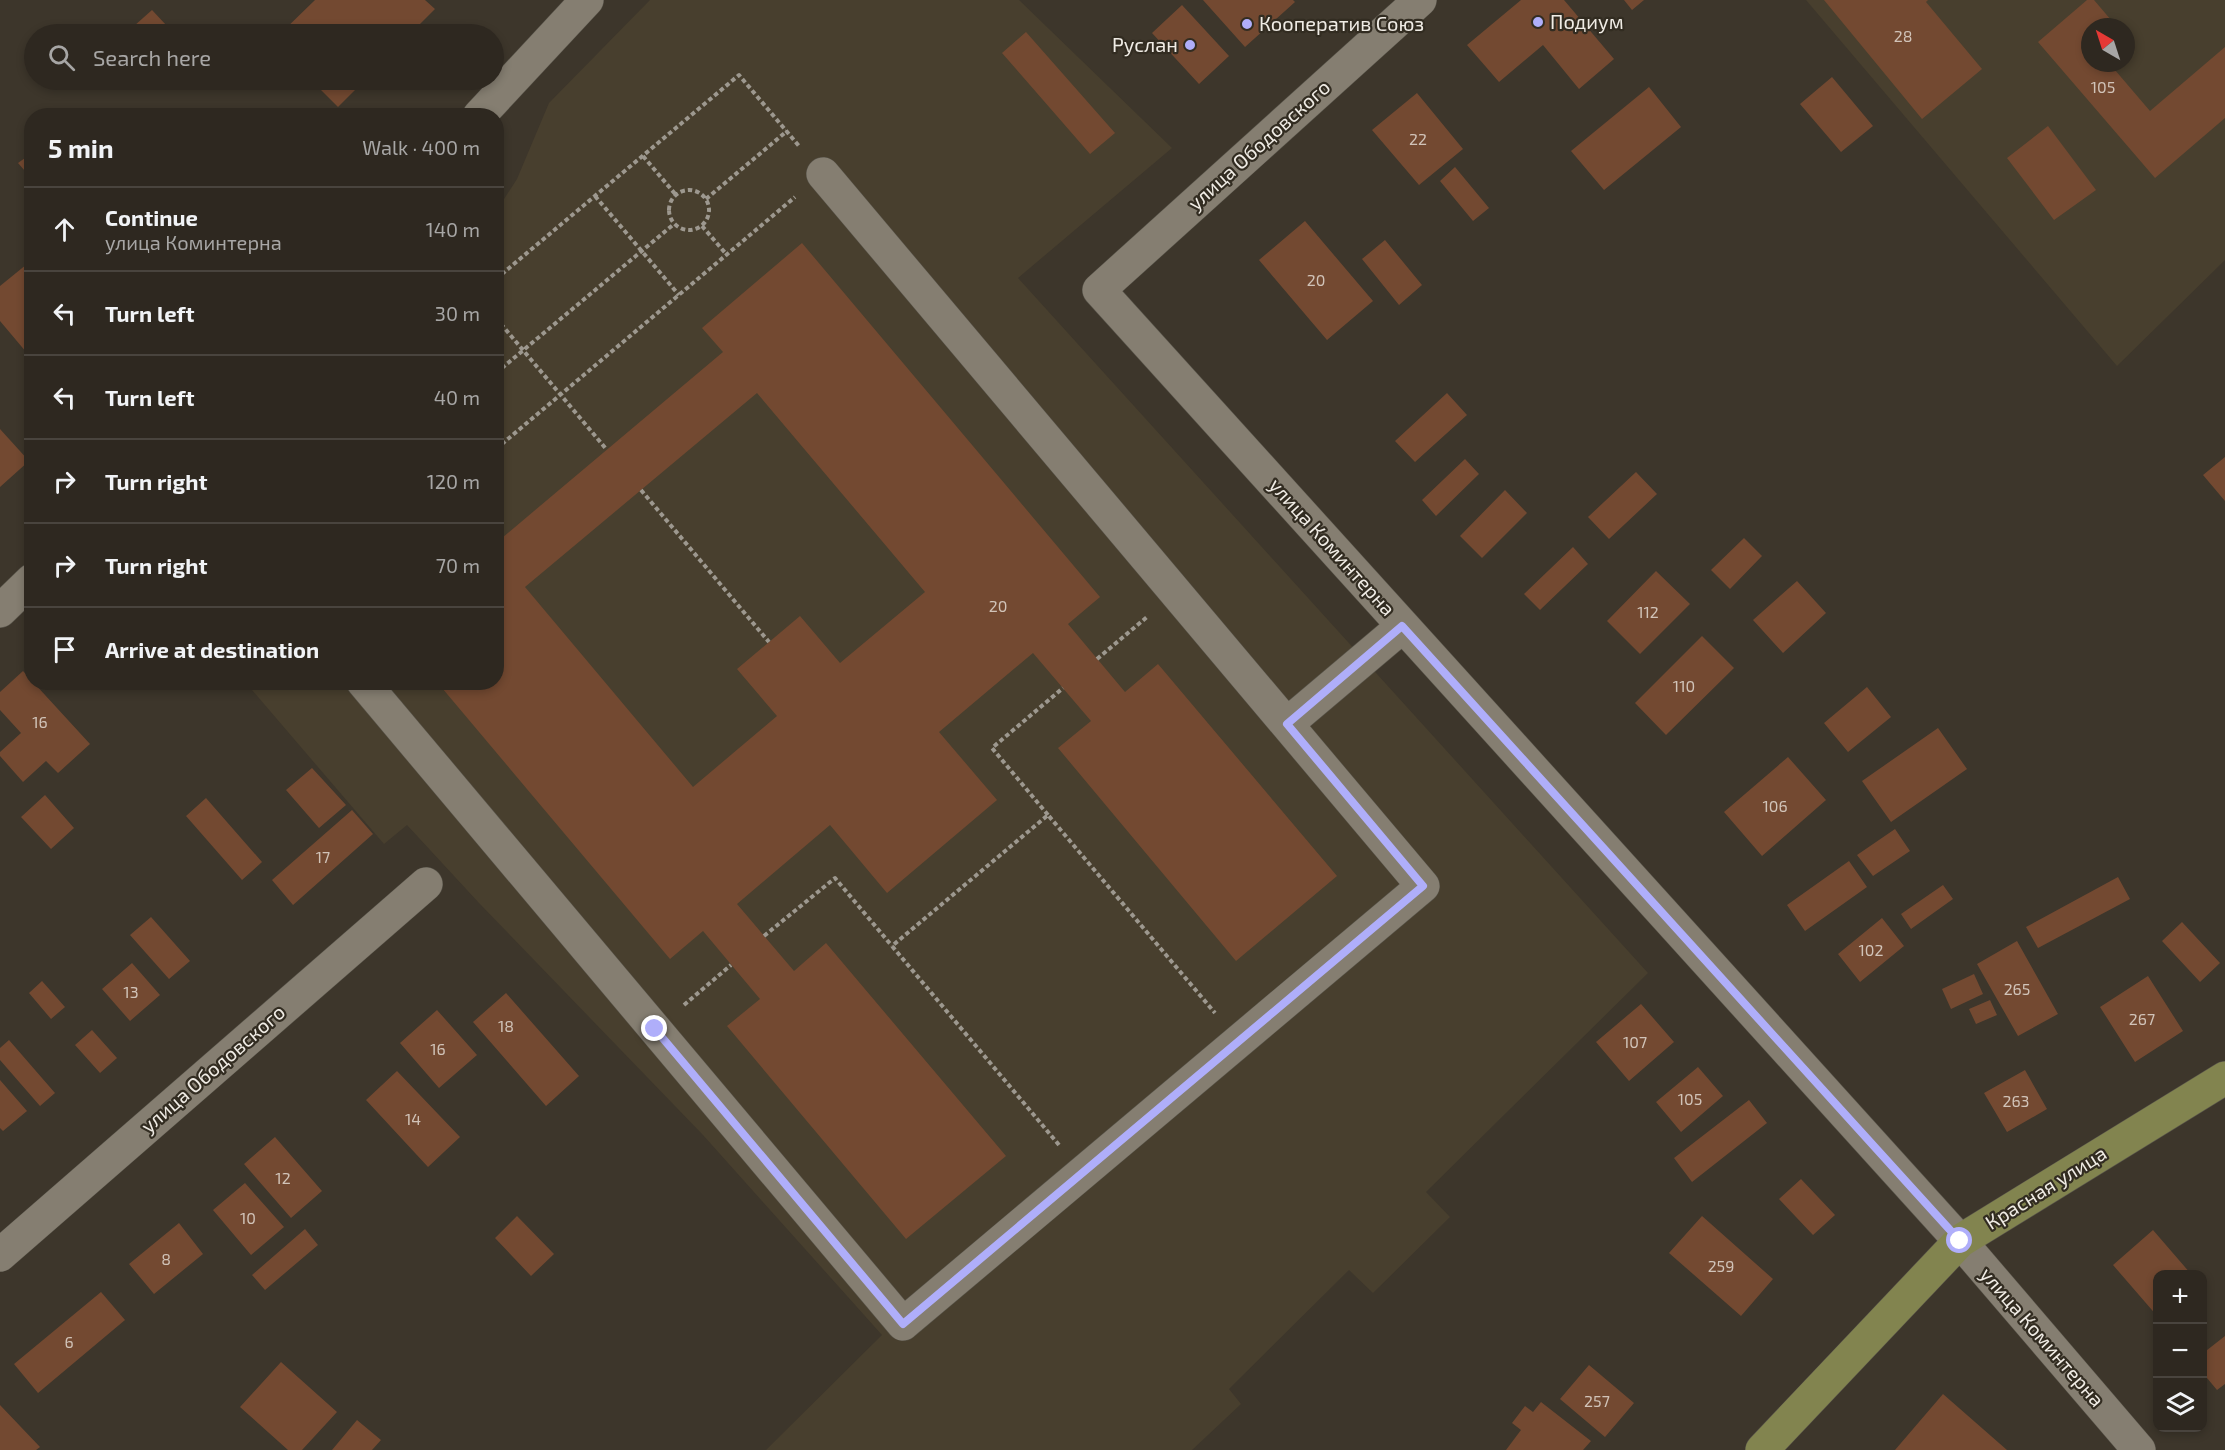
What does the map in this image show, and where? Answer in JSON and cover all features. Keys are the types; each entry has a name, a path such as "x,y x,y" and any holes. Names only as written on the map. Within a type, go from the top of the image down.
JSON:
{"main road":[{"name":"Красная улица","path":"1762,1450 1960,1241 2225,1078"}],"street":[{"path":"504,89 587,0"},
{"name":"улица Ободовского","path":"1099,290 1420,0"},
{"path":"486,108 503,90"},
{"path":"370,690 903,1324 1423,886 823,174"},
{"name":"улица Коминтерна","path":"1099,290 1960,1241 2139,1450"},
{"path":"0,611 24,588"},
{"path":"1287,724 1402,626"},
{"name":"улица Ободовского","path":"0,1255 426,884"}],"path":[{"path":"504,272 739,75 823,174 504,442"},
{"path":"706,199 787,130"},
{"path":"644,156 676,195"},
{"path":"686,190 696,191 706,199 710,207 709,217 702,226 693,230 683,230 674,224 670,214 670,204 676,195 686,190"},
{"path":"595,196 679,295"},
{"path":"504,366 674,224"},
{"path":"702,226 727,255"},
{"path":"504,327 607,450"},
{"path":"641,490 769,642"},
{"path":"1097,659 1176,593"},
{"path":"1063,688 992,748 1238,1042"},
{"path":"892,946 1048,815"},
{"path":"764,936 835,878 1083,1173"},
{"path":"655,1029 731,965"}],"shaded area":[{"path":"650,0 1019,0 1172,148 1018,278 1648,973 1426,1192 1450,1217 1373,1293 1349,1270 1229,1389 1241,1404 1192,1450 766,1450 882,1335 703,1135 407,825 384,844 252,690 504,690 504,199 517,179 549,103"},
{"path":"1806,0 2225,0 2225,260 2117,366"}],"building":[{"path":"315,0 425,0 435,9 420,24 290,24"},
{"name":"Кооператив Союз","path":"1203,0 1293,0 1295,2 1245,47"},
{"name":"Подиум","path":"1521,0 1564,0 1614,59 1579,89 1543,45 1499,82 1467,45"},
{"path":"1624,0 1644,0 1632,10"},
{"path":"1824,0 1928,0 1926,2 1982,69 1922,119"},
{"path":"2087,0 2094,0 2109,18 2081,18 2081,72 2117,72 2150,111 2225,47 2225,118 2155,178 2038,42"},
{"name":"Руслан","path":"1182,5 1229,56 1199,84 1152,33"},
{"path":"152,10 165,24 136,24"},
{"path":"1026,32 1115,133 1090,154 1002,53"},
{"path":"1832,77 1873,126 1841,152 1800,104"},
{"path":"1649,87 1681,127 1604,190 1571,151"},
{"path":"321,90 355,90 338,107"},
{"path":"1417,93 1463,149 1419,185 1372,130"},
{"path":"2048,126 2096,190 2054,220 2007,158"},
{"path":"24,159 24,170 18,163"},
{"path":"1455,167 1489,208 1473,221 1440,181"},
{"path":"1305,221 1373,301 1327,340 1259,260"},
{"path":"1385,240 1422,285 1399,305 1362,259"},
{"path":"802,243 1100,597 1068,624 1125,692 1158,664 1337,876 1236,961 1058,748 1091,721 1033,653 939,732 997,800 887,893 830,825 737,904 794,971 826,943 1006,1156 906,1239 727,1026 760,999 703,931 670,959 444,690 504,690 504,536 723,352 702,328","holes":["757,393 925,592 840,663 800,616 737,669 777,716 693,787 525,587"]},
{"path":"24,266 24,350 0,321 0,286"},
{"path":"1447,393 1467,415 1415,462 1395,441"},
{"path":"0,429 24,455 24,465 0,487"},
{"path":"2225,457 2225,501 2203,475"},
{"path":"1465,459 1479,474 1436,516 1422,500"},
{"path":"1636,472 1657,494 1609,539 1588,517"},
{"path":"1505,490 1527,513 1482,558 1460,536"},
{"path":"1744,538 1762,556 1730,589 1711,570"},
{"path":"1573,547 1588,564 1540,610 1524,594"},
{"path":"1656,571 1690,604 1640,654 1607,621"},
{"path":"1797,581 1826,613 1783,653 1753,620"},
{"path":"1702,636 1734,668 1666,735 1635,703"},
{"path":"23,671 24,690 40,690 90,744 58,773 46,761 23,782 0,756 0,752 21,733 0,710 0,692"},
{"path":"1867,687 1891,717 1848,752 1824,723"},
{"path":"1938,728 1967,769 1891,822 1862,781"},
{"path":"1788,757 1826,800 1762,856 1724,812"},
{"path":"312,768 346,805 319,828 286,790"},
{"path":"45,795 74,828 51,849 21,817"},
{"path":"206,798 262,862 242,880 186,816"},
{"path":"352,810 373,834 293,905 272,880"},
{"path":"1895,829 1910,851 1873,876 1857,855"},
{"path":"1849,861 1867,887 1805,931 1787,905"},
{"path":"2118,877 2130,899 2038,948 2026,927"},
{"path":"1943,885 1953,899 1911,929 1901,914"},
{"path":"151,917 190,961 169,979 130,935"},
{"path":"1882,918 1904,946 1860,982 1838,954"},
{"path":"2182,922 2220,963 2200,982 2162,941"},
{"path":"2017,941 2058,1014 2018,1036 1977,964"},
{"path":"132,963 160,995 130,1021 102,989"},
{"path":"1974,974 1983,994 1951,1009 1942,989"},
{"path":"2148,976 2183,1031 2135,1062 2100,1007"},
{"path":"42,981 65,1007 51,1019 29,993"},
{"path":"506,993 579,1076 546,1106 473,1022"},
{"path":"1990,1000 1997,1015 1976,1024 1969,1009"},
{"path":"1641,1004 1674,1042 1629,1081 1596,1042"},
{"path":"437,1010 477,1055 439,1088 400,1043"},
{"path":"92,1030 117,1058 100,1073 75,1045"},
{"path":"9,1040 55,1093 40,1106 0,1060 0,1048"},
{"path":"1698,1067 1723,1096 1681,1132 1656,1102"},
{"path":"2025,1070 2047,1109 2007,1132 1984,1093"},
{"path":"397,1071 460,1137 428,1167 366,1100"},
{"path":"0,1080 27,1111 3,1131 0,1128"},
{"path":"1749,1100 1767,1123 1692,1182 1674,1158"},
{"path":"275,1137 322,1191 291,1218 244,1164"},
{"path":"1801,1179 1835,1215 1813,1235 1779,1199"},
{"path":"245,1183 284,1227 251,1255 213,1210"},
{"path":"517,1216 554,1254 531,1276 495,1238"},
{"path":"1702,1216 1773,1279 1741,1316 1669,1253"},
{"path":"179,1223 203,1254 154,1294 129,1264"},
{"path":"305,1229 318,1245 265,1290 252,1275"},
{"path":"2153,1230 2188,1270 2153,1270 2153,1311 2113,1265"},
{"path":"101,1292 125,1320 38,1393 14,1364"},
{"path":"2225,1336 2225,1384 2217,1390 2207,1378 2207,1350"},
{"path":"281,1362 337,1412 302,1450 288,1450 240,1407"},
{"path":"1589,1365 1634,1403 1605,1437 1560,1399"},
{"path":"1943,1394 2007,1450 1895,1450"},
{"path":"1541,1402 1591,1441 1583,1450 1506,1450 1521,1430 1512,1423 1525,1406 1533,1412"},
{"path":"0,1405 40,1447 36,1450 0,1450"},
{"path":"357,1420 381,1440 372,1450 332,1450"}],"place":[{"name":"Подиум","path":"1538,22"},
{"name":"Кооператив Союз","path":"1247,24"},
{"name":"Руслан","path":"1190,45"}],"route":[{"path":"655,1029 903,1324 1423,886 1287,724 1402,626 1960,1241"}]}
